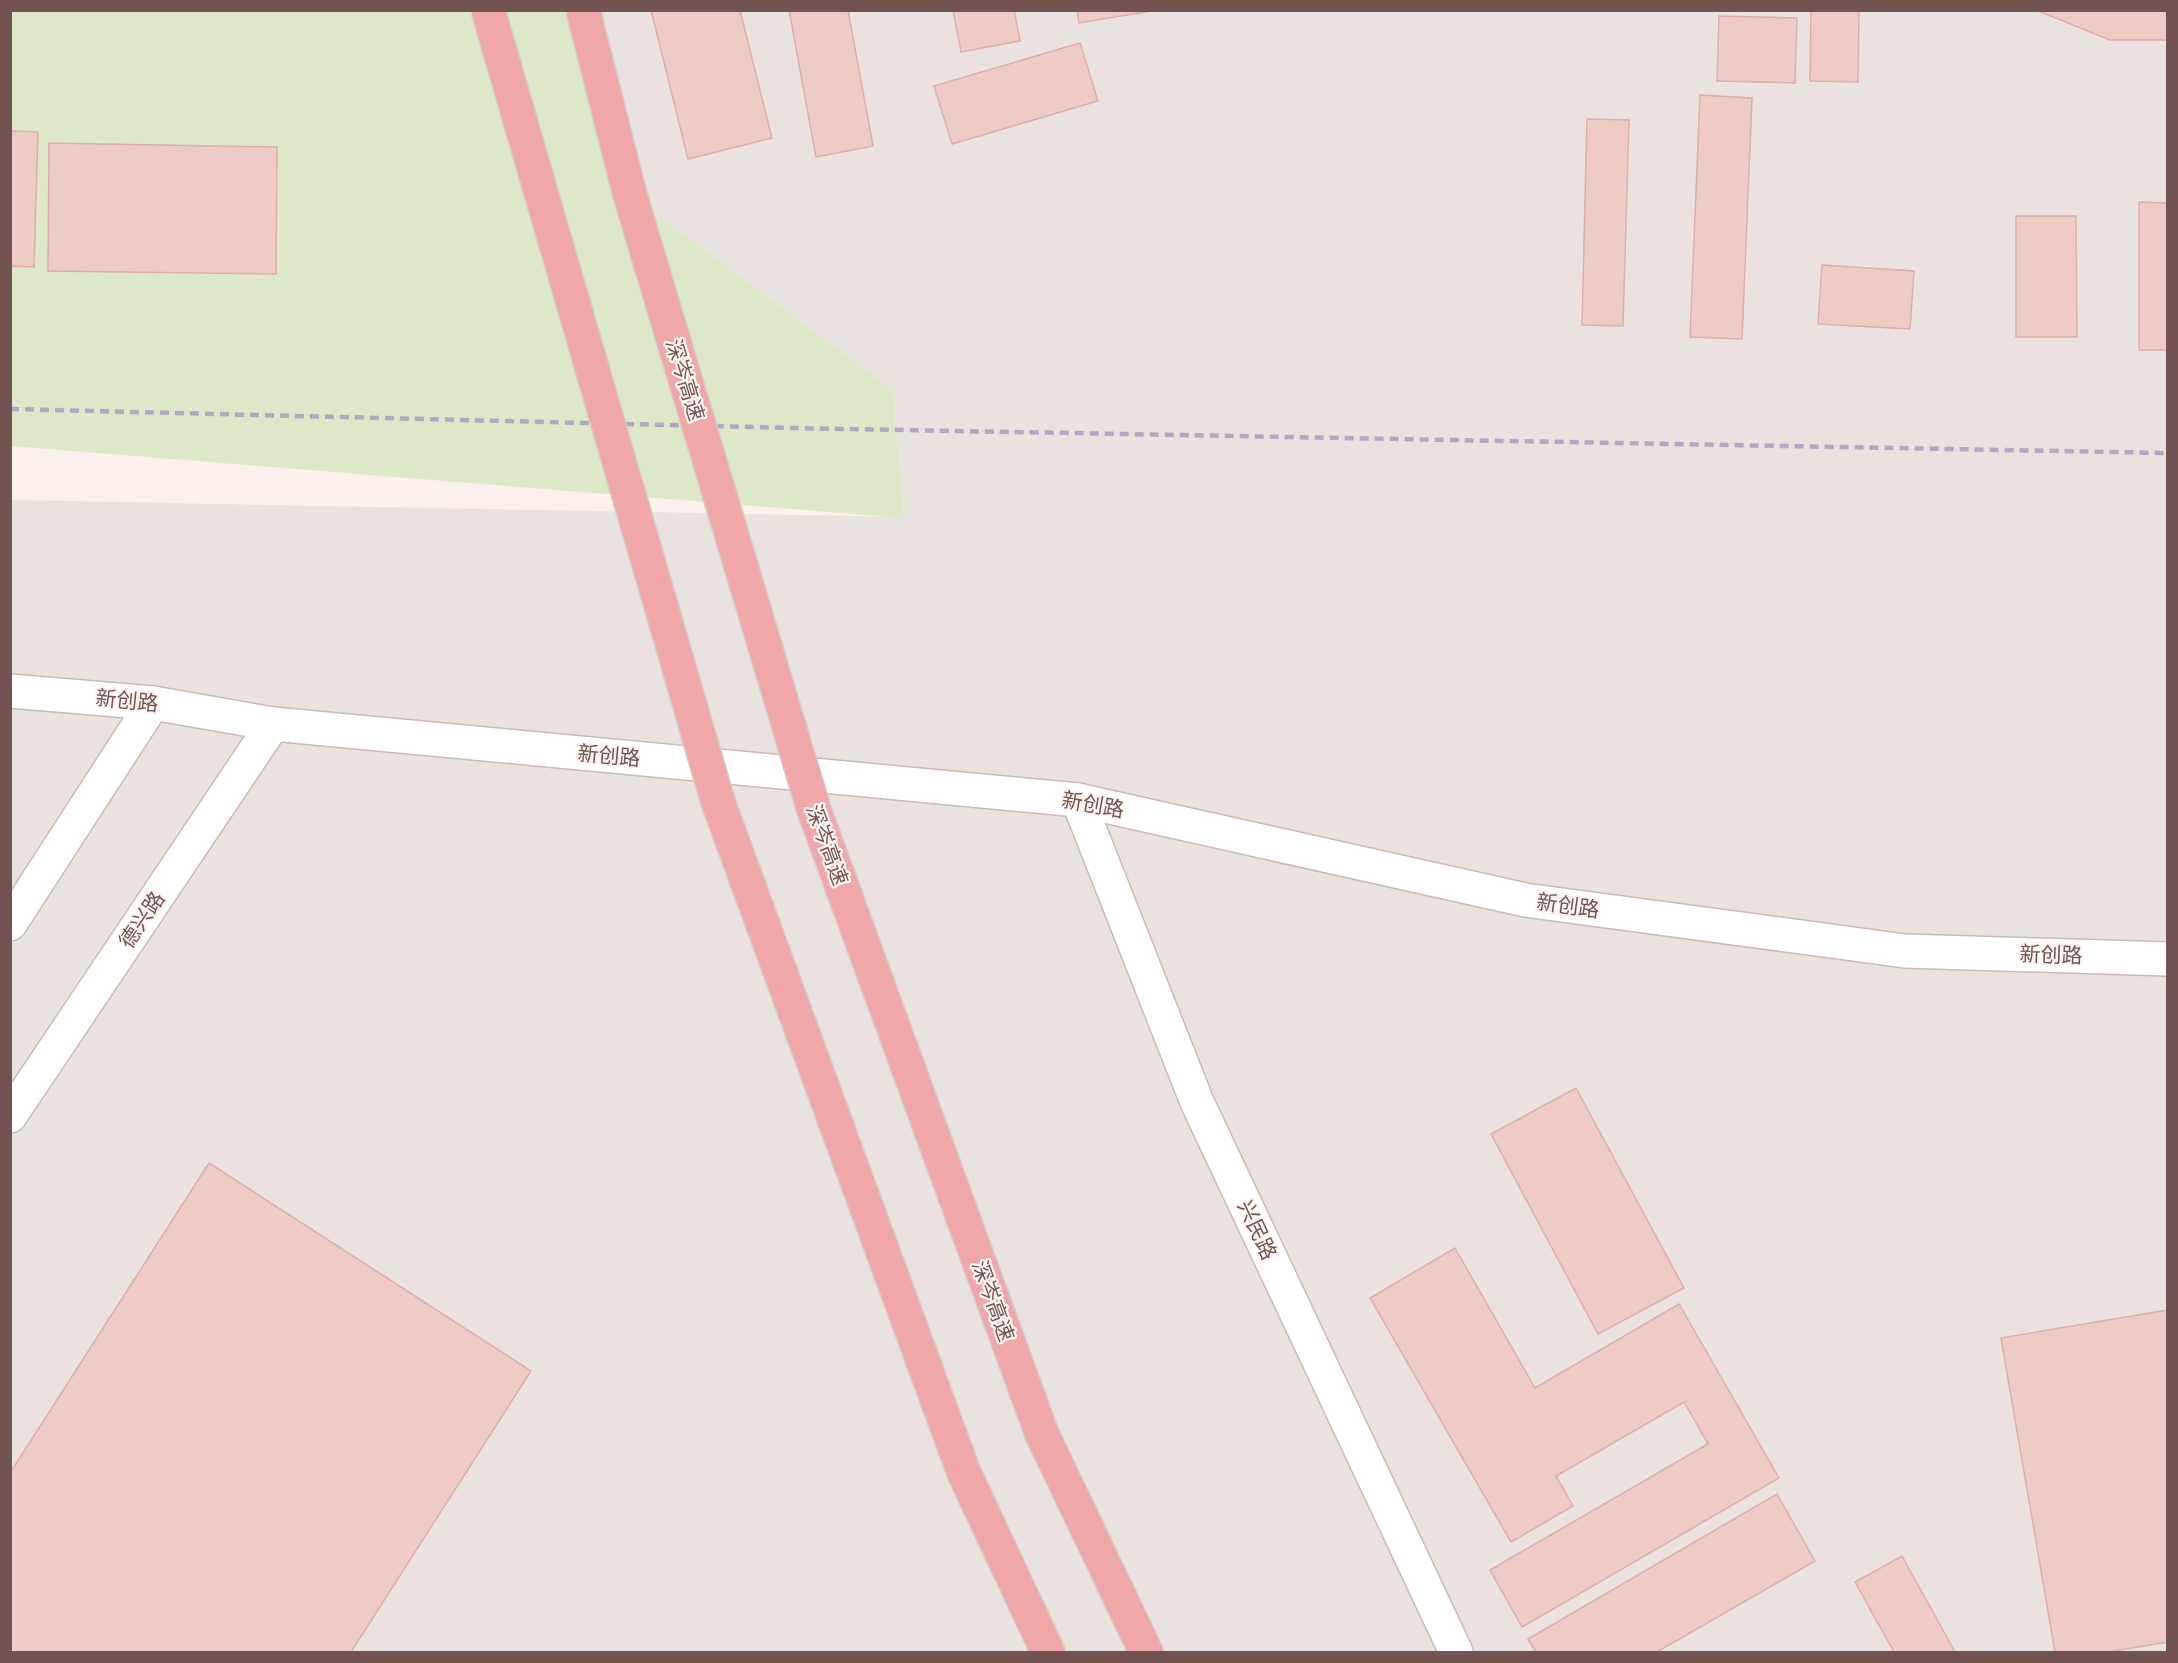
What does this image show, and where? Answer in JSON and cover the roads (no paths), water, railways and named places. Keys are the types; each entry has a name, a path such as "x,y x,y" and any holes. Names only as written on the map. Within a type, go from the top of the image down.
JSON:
{"highway":[{"path":"488,10 718,802 964,1473 1048,1653"},
{"name":"深岑高速","path":"583,10 630,195 814,810 1042,1434 1146,1653"}],"street":[{"name":"新创路","path":"10,691 153,703 273,724 1078,800 1525,900 1905,951 2168,959"},
{"path":"10,924 153,703"},
{"name":"德兴路","path":"10,1116 273,724"},
{"name":"兴民路","path":"1078,800 1197,1102 1456,1653"}],"railway":[{"path":"10,409 793,428 2168,453"}]}
